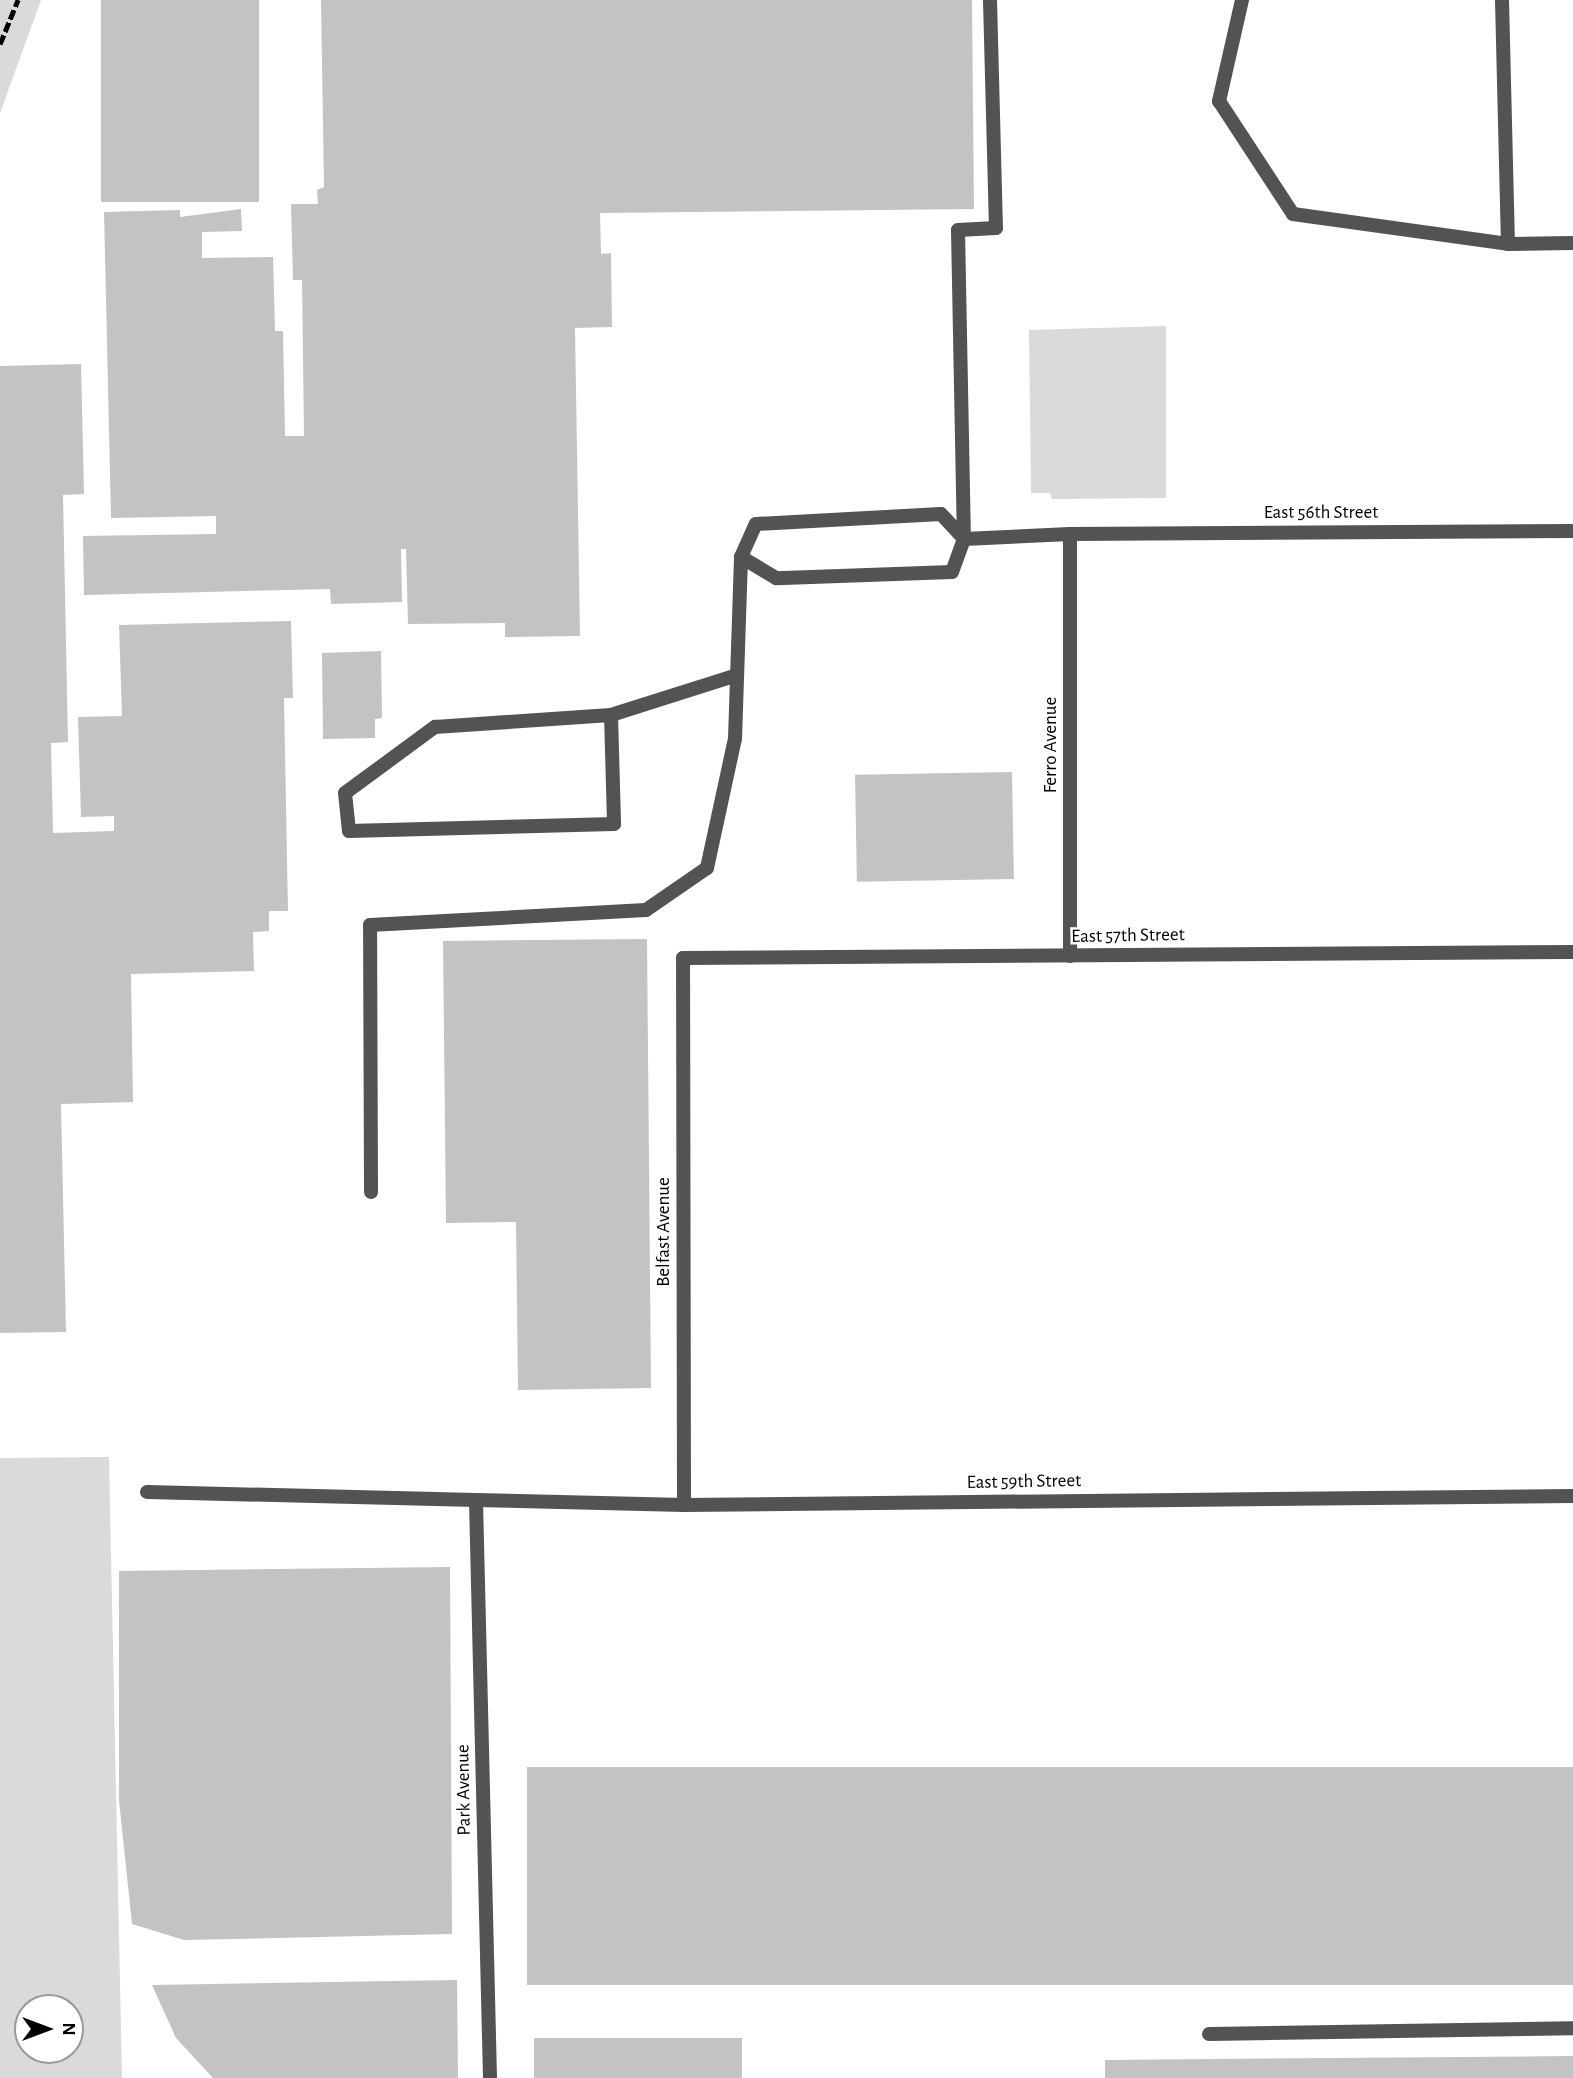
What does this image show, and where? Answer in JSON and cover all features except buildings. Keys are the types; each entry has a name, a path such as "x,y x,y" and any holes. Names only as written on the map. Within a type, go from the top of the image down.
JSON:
{"street":[{"path":"741,557 776,578 952,572 964,539 958,230 996,228 990,0"},
{"path":"1242,0 1219,101 1293,214 1508,244 1573,243"},
{"path":"1502,0 1508,244"},
{"path":"371,1192 370,925 646,910 706,868 734,739 741,557 756,524 941,514 964,539"},
{"name":"East 56th Street","path":"964,539 1070,534 1573,531"},
{"name":"Ferro Avenue","path":"1070,534 1070,956"},
{"path":"611,715 614,824 349,831 345,793 435,727 611,715 737,675"},
{"name":"East 57th Street","path":"683,958 1573,952"},
{"name":"Belfast Avenue","path":"683,958 684,1505"},
{"name":"East 59th Street","path":"146,1492 684,1505 1573,1496"},
{"name":"Park Avenue","path":"476,1500 490,2078"},
{"path":"1209,2034 1573,2028"}],"shaded area":[{"path":"0,0 41,0 0,113"},
{"path":"1166,326 1166,498 1052,499 1050,493 1031,493 1029,330"},
{"path":"109,1457 122,2078 0,2078 0,1458"}],"railway":[{"path":"0,44 18,0"}]}
